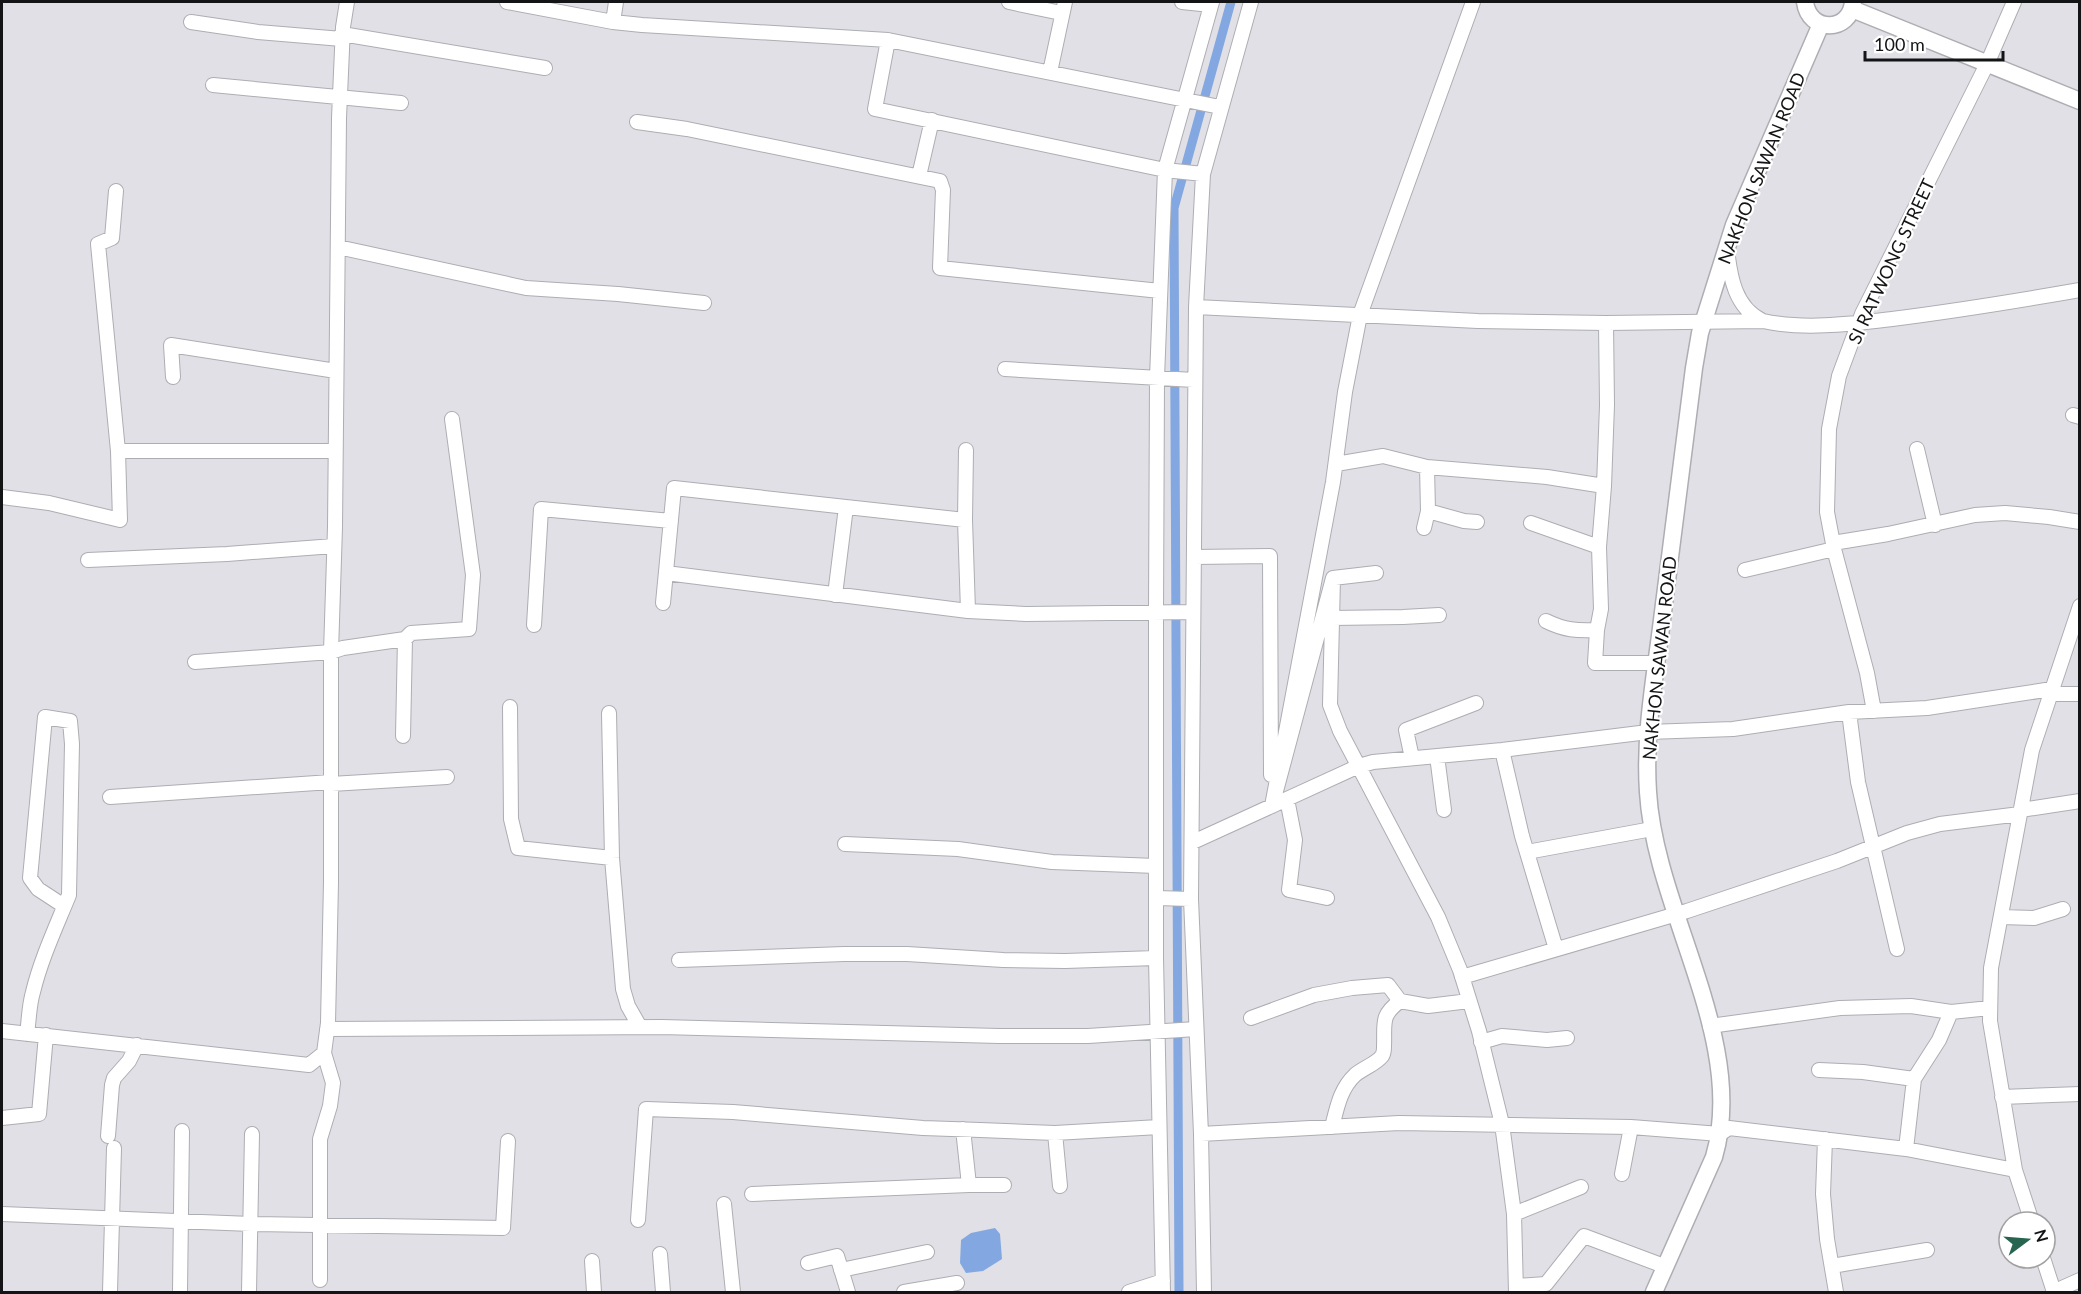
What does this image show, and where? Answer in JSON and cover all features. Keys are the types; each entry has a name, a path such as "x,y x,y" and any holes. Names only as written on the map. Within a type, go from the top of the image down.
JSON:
{"main road":[{"path":"1804,4 1809,15 1821,24 1836,25 1843,21 1853,5 1987,64 2079,101"},
{"name":"NAKHON SAWAN ROAD","path":"1654,1293 1664,1266 1708,1173 1720,1134 1722,1107 1721,1078 1710,1026 1664,878 1652,829 1647,776 1648,732 1695,357 1703,322 1734,225 1821,24"}],"street":[{"path":"320,1280 320,1139 330,1106 333,1083 324,1053 327,1029 340,96 342,37 347,2"},
{"path":"507,2 613,22 642,25 888,40 1220,107"},
{"path":"613,22 616,2"},
{"path":"1010,2 1063,7 1050,72"},
{"path":"1129,1293 1163,1287 1156,958 1157,378 1160,291 1165,170 1212,3 1182,2"},
{"path":"1204,1293 1201,1134 1191,899 1196,307 1203,174 1251,2"},
{"path":"1272,806 1336,464 1345,392 1360,315 1473,2"},
{"name":"SI RATWONG STREET","path":"1874,711 1867,673 1833,546 1827,512 1829,429 1839,376 1859,322 1987,64 2014,2"},
{"path":"191,22 258,32 342,37 545,68"},
{"path":"888,40 875,109 1165,170 1203,174"},
{"path":"213,85 401,103"},
{"path":"919,176 932,120"},
{"path":"637,122 687,129 940,182 943,190 940,268 1160,291"},
{"path":"2,497 49,503 120,520 118,451 98,244 112,238 116,191"},
{"path":"338,247 526,288 704,303"},
{"path":"1727,247 1730,273 1743,306 1754,317 1780,325 1859,322 1998,305 2079,290"},
{"path":"1196,307 1478,321 1606,323 1763,321"},
{"path":"1606,323 1607,405 1599,547 1602,609 1597,630 1595,663 1656,663"},
{"path":"173,377 171,345 336,371"},
{"path":"1005,369 1194,380"},
{"path":"195,662 332,652 343,648 405,639 411,633 469,629 473,575 452,419"},
{"path":"1917,449 1935,525"},
{"path":"966,450 965,520 968,611"},
{"path":"118,451 335,451"},
{"path":"1336,464 1383,456 1427,467 1547,477 1604,486"},
{"path":"1424,528 1428,511 1427,467"},
{"path":"663,603 675,488 965,520"},
{"path":"835,595 846,507"},
{"path":"534,625 541,509 671,521"},
{"path":"1428,511 1477,522"},
{"path":"1745,570 1833,546 1975,515 2005,513 2079,522"},
{"path":"1531,523 1599,547"},
{"path":"88,560 227,554 334,546"},
{"path":"1194,557 1270,556 1272,806"},
{"path":"666,573 968,611 1026,614 1193,612"},
{"path":"1333,578 1376,573"},
{"path":"1272,806 1333,578"},
{"path":"1333,578 1330,705 1340,732 1438,917 1462,977 1502,1124 1514,1214 1516,1289 1546,1284 1584,1236 1664,1266"},
{"path":"2028,1210 2015,1170 1990,1021 1992,968 2032,750 2079,606"},
{"path":"1332,618 1439,615"},
{"path":"1546,621 1573,631 1597,630"},
{"path":"403,736 405,639"},
{"path":"1193,842 1359,766 1373,762 1502,750 1648,732 1733,729 1849,712 1927,708 2051,691 2079,694"},
{"path":"1412,758 1406,730 1476,703"},
{"path":"510,707 511,819 518,849 612,858"},
{"path":"609,712 612,858 623,989 628,1006 640,1027"},
{"path":"1849,712 1858,782 1897,949"},
{"path":"27,1034 32,993 47,948 69,895 72,744 70,721 45,717 30,878 38,889 64,906"},
{"path":"1502,750 1522,836 1556,950"},
{"path":"1437,756 1444,810"},
{"path":"110,797 447,777"},
{"path":"1287,799 1295,840 1288,890 1327,898"},
{"path":"1462,977 1675,914 1837,861 1907,833 1940,824 2079,801"},
{"path":"1527,852 1652,829"},
{"path":"846,844 958,849 1052,862 1156,866"},
{"path":"1156,898 1191,899"},
{"path":"2001,917 2034,918 2063,909"},
{"path":"679,960 865,954 1065,962 1156,958"},
{"path":"1251,1018 1314,996 1352,988 1388,985 1400,1001 1428,1006 1469,1001"},
{"path":"1332,1126 1339,1099 1346,1086 1355,1076 1382,1056 1384,1018 1389,1010 1400,1001"},
{"path":"1710,1026 1840,1008 1911,1006 1951,1012 1990,1008"},
{"path":"1906,1149 1914,1079 1939,1040 1951,1012"},
{"path":"327,1029 640,1027 999,1036 1088,1036 1196,1029"},
{"path":"2,1031 309,1065 324,1053"},
{"path":"2,1118 39,1114 46,1035"},
{"path":"1481,1042 1502,1036 1547,1040 1567,1038"},
{"path":"110,1293 112,1085 114,1078 129,1061 137,1045"},
{"path":"1819,1070 1863,1072 1914,1079"},
{"path":"2002,1096 2079,1094"},
{"path":"638,1220 646,1109 733,1112 963,1130 1055,1132 1159,1127"},
{"path":"1201,1134 1399,1123 1631,1127 1720,1134 1729,1128 1906,1149 2015,1170"},
{"path":"1622,1174 1631,1127"},
{"path":"963,1130 969,1185"},
{"path":"180,1293 182,1131"},
{"path":"1055,1132 1060,1186"},
{"path":"249,1293 252,1134"},
{"path":"1825,1139 1823,1194 1827,1239 1836,1293"},
{"path":"2,1214 251,1224 502,1228 508,1141"},
{"path":"752,1194 1004,1185"},
{"path":"1514,1214 1581,1187"},
{"path":"724,1204 733,1293"},
{"path":"1832,1266 1927,1250"},
{"path":"841,1270 927,1252"},
{"path":"660,1254 663,1293"},
{"path":"808,1263 837,1256 848,1293"},
{"path":"592,1261 594,1293"},
{"path":"2047,1270 2054,1292 2079,1280"},
{"path":"904,1293 957,1283"}],"water":[{"path":"995,1228 1000,1234 1002,1259 983,1271 966,1273 960,1263 961,1240 971,1233"}],"waterway":[{"path":"1179,1292 1174,208 1231,2"}]}
